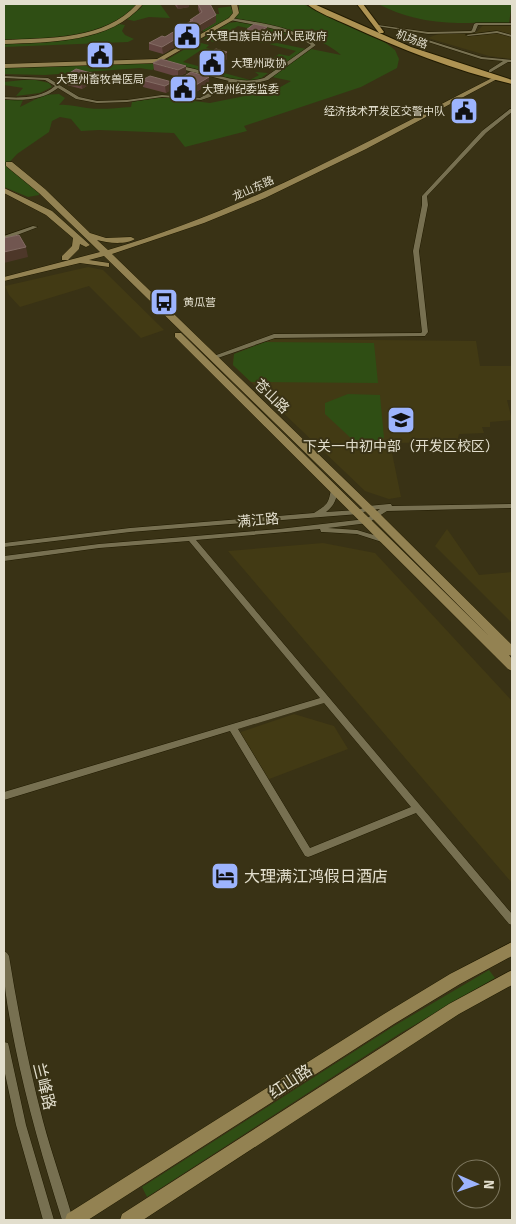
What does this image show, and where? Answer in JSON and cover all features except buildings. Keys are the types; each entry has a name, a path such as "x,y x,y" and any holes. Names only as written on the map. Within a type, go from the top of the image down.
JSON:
{"main road":[{"path":"4,42 63,38 96,31 126,18 140,4"},
{"path":"4,66 163,62 231,19 236,13 234,4"},
{"name":"机场路","path":"310,4 353,26 379,32"},
{"name":"机场路","path":"320,4 379,32 427,50 488,78 512,82"},
{"path":"360,4 363,17 379,32"},
{"path":"352,20 363,17"},
{"name":"机场路","path":"488,78 512,77"},
{"name":"龙山东路","path":"4,279 194,225 264,196 488,78"},
{"name":"苍山路","path":"9,164 37,186 98,252 120,268 213,358 372,519 512,652"},
{"name":"苍山路","path":"4,190 45,210 82,235"},
{"path":"106,265 68,260 82,235 106,240 132,242"},
{"path":"120,268 118,260 120,255 132,242"},
{"name":"苍山路","path":"98,252 106,265 334,487 363,510"},
{"name":"龙山东路","path":"4,273 68,260"},
{"name":"苍山路","path":"372,519 392,545 512,666"},
{"name":"红山路","path":"73,1220 389,1019 455,979 512,949"},
{"name":"红山路","path":"128,1220 454,1009 512,978"}],"street":[{"path":"175,66 232,81 248,83 264,80 314,45 286,32 231,19"},
{"path":"379,32 471,32 474,31 476,24 512,24"},
{"path":"379,32 408,35 465,35 497,32 511,34"},
{"path":"408,35 482,58 510,61"},
{"path":"488,78 510,61"},
{"path":"4,77 42,78 82,99 97,102 127,101 162,96 201,99 232,81"},
{"path":"48,93 58,86"},
{"path":"4,98 24,98 48,93 67,92"},
{"path":"213,358 274,336 423,335 425,332 416,251 425,204 424,196 484,132 512,110"},
{"path":"4,238 35,227"},
{"path":"314,515 331,504 334,496 334,487"},
{"name":"满江路","path":"4,544 98,533 363,510 512,504"},
{"name":"满江路","path":"4,559 73,548 279,531 372,519 385,510 512,504"},
{"path":"279,531 350,531 371,536 392,545"},
{"path":"190,538 512,921"},
{"path":"4,796 326,699"},
{"path":"232,727 308,853 418,808"},
{"name":"兰峰路","path":"4,956 26,1078 46,1152 68,1220"},
{"path":"4,1047 21,1125 49,1220"}],"shaded area":[{"path":"483,25 512,26 512,59 489,56 428,38 438,34 477,32"},
{"path":"88,267 103,270 164,330 141,338 89,286 20,307 9,295 5,286"},
{"name":"下关一中初中部（开发区校区）","path":"272,339 476,341 480,366 512,366 512,400 507,400 512,420 490,422 490,427 482,427 484,433 459,434 457,442 390,443 401,497 389,499 365,491 233,365 234,354"},
{"path":"447,529 479,575 512,572 512,623 435,546"},
{"path":"323,543 375,553 512,701 512,883 228,551"},
{"path":"294,714 334,726 348,749 264,781 238,733"}],"green space":[{"path":"4,4 136,4 125,16 94,31 56,38 4,41"},
{"path":"143,4 160,4 170,18 149,17 134,21 126,19 141,8"},
{"path":"239,4 303,4 382,40 395,50 399,59 397,68 361,87 244,126 247,131 185,147 174,133 81,131 71,119 60,117 52,121 49,132 17,154 6,166 39,192 39,195 28,197 4,187 4,100 23,100 20,107 44,95 59,94 65,98 59,105 98,109 131,107 132,102 155,98 210,103 270,93 291,81 272,77 311,49 341,55 325,44 302,33 234,18 239,11"},
{"path":"378,4 512,4 509,23 458,23 412,17"},
{"path":"233,6 234,12 229,18 207,32 202,31 216,22 210,20 214,14 219,14 218,8"},
{"path":"241,21 287,33 273,42 259,43 273,34 238,26 223,36 235,40 230,42 218,39 214,42 203,39 229,23"},
{"path":"119,24 125,25 122,31 125,35 134,39 128,42 4,47 4,42 48,40 77,36"},
{"path":"197,42 209,45 206,48 219,51 214,54 201,50 183,62 250,80 259,75 255,72 268,73 256,82 244,83 167,63 168,59"},
{"path":"277,43 306,49 276,71 272,70 277,66 266,63 279,54 289,56 296,51 269,44"},
{"path":"154,63 161,65 152,70 140,68 45,75 4,74 4,68"},
{"path":"32,79 49,83 52,87 40,93 16,96 23,88 4,85 4,82"},
{"path":"265,342 374,343 378,383 251,382 233,365 234,354"},
{"path":"348,394 380,395 384,438 373,442 355,442 325,414 325,403"},
{"path":"489,970 495,978 399,1034 147,1197 142,1187 394,1026"}],"place":[{"name":"大理白族自治州人民政府","path":"187,36"},
{"name":"大理州畜牧兽医局","path":"100,55"},
{"name":"大理州政协","path":"212,63"},
{"name":"大理州纪委监委","path":"183,89"},
{"name":"经济技术开发区交警中队","path":"464,111"},
{"name":"黄瓜营","path":"164,302"},
{"name":"下关一中初中部（开发区校区）","path":"401,420"},
{"name":"大理满江鸿假日酒店","path":"225,876"}]}
